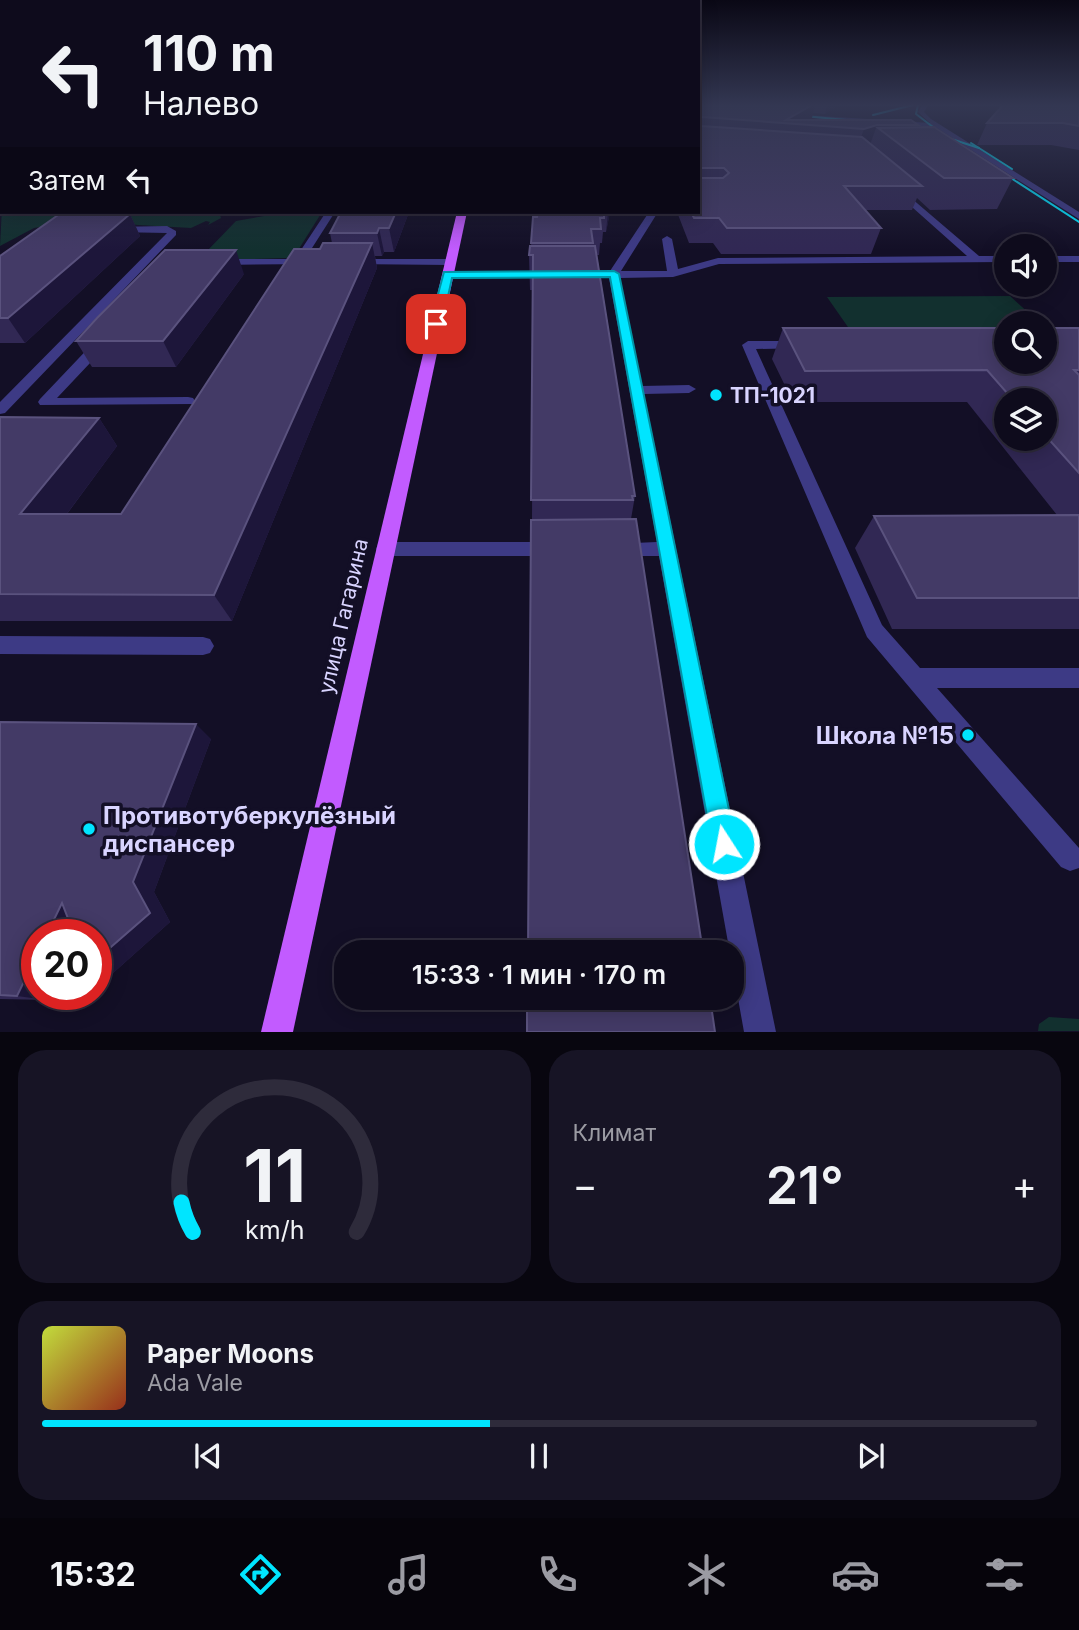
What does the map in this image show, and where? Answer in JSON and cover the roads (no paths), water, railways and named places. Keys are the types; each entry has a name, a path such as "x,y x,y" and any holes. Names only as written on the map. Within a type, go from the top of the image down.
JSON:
{"main road":[{"name":"улица Гагарина","path":"277,1031 462,214"}],"street":[{"path":"980,153 1079,216"},
{"path":"887,180 976,259"},
{"path":"298,262 329,214"},
{"path":"652,214 614,274 760,1031"},
{"path":"3,404 173,233 167,229 98,229"},
{"path":"667,239 673,274"},
{"path":"339,262 614,274 673,274 718,261 884,255 994,259"},
{"path":"1057,259 1079,259"},
{"path":"204,262 325,262"},
{"path":"111,332 46,402 188,401"},
{"path":"820,345 748,345 874,631 1070,858"},
{"path":"637,390 689,389"},
{"path":"386,549 575,549"},
{"path":"601,549 667,549"},
{"path":"0,645 202,646"},
{"path":"915,678 1079,678"}],"tram line":[{"path":"987,153 1012,169"},
{"path":"997,169 1079,222"}],"place":[{"name":"ТП-1021","path":"716,395"},
{"name":"Школа №15","path":"968,735"},
{"name":"Противотуберкулёзный диспансер","path":"89,829"}]}
